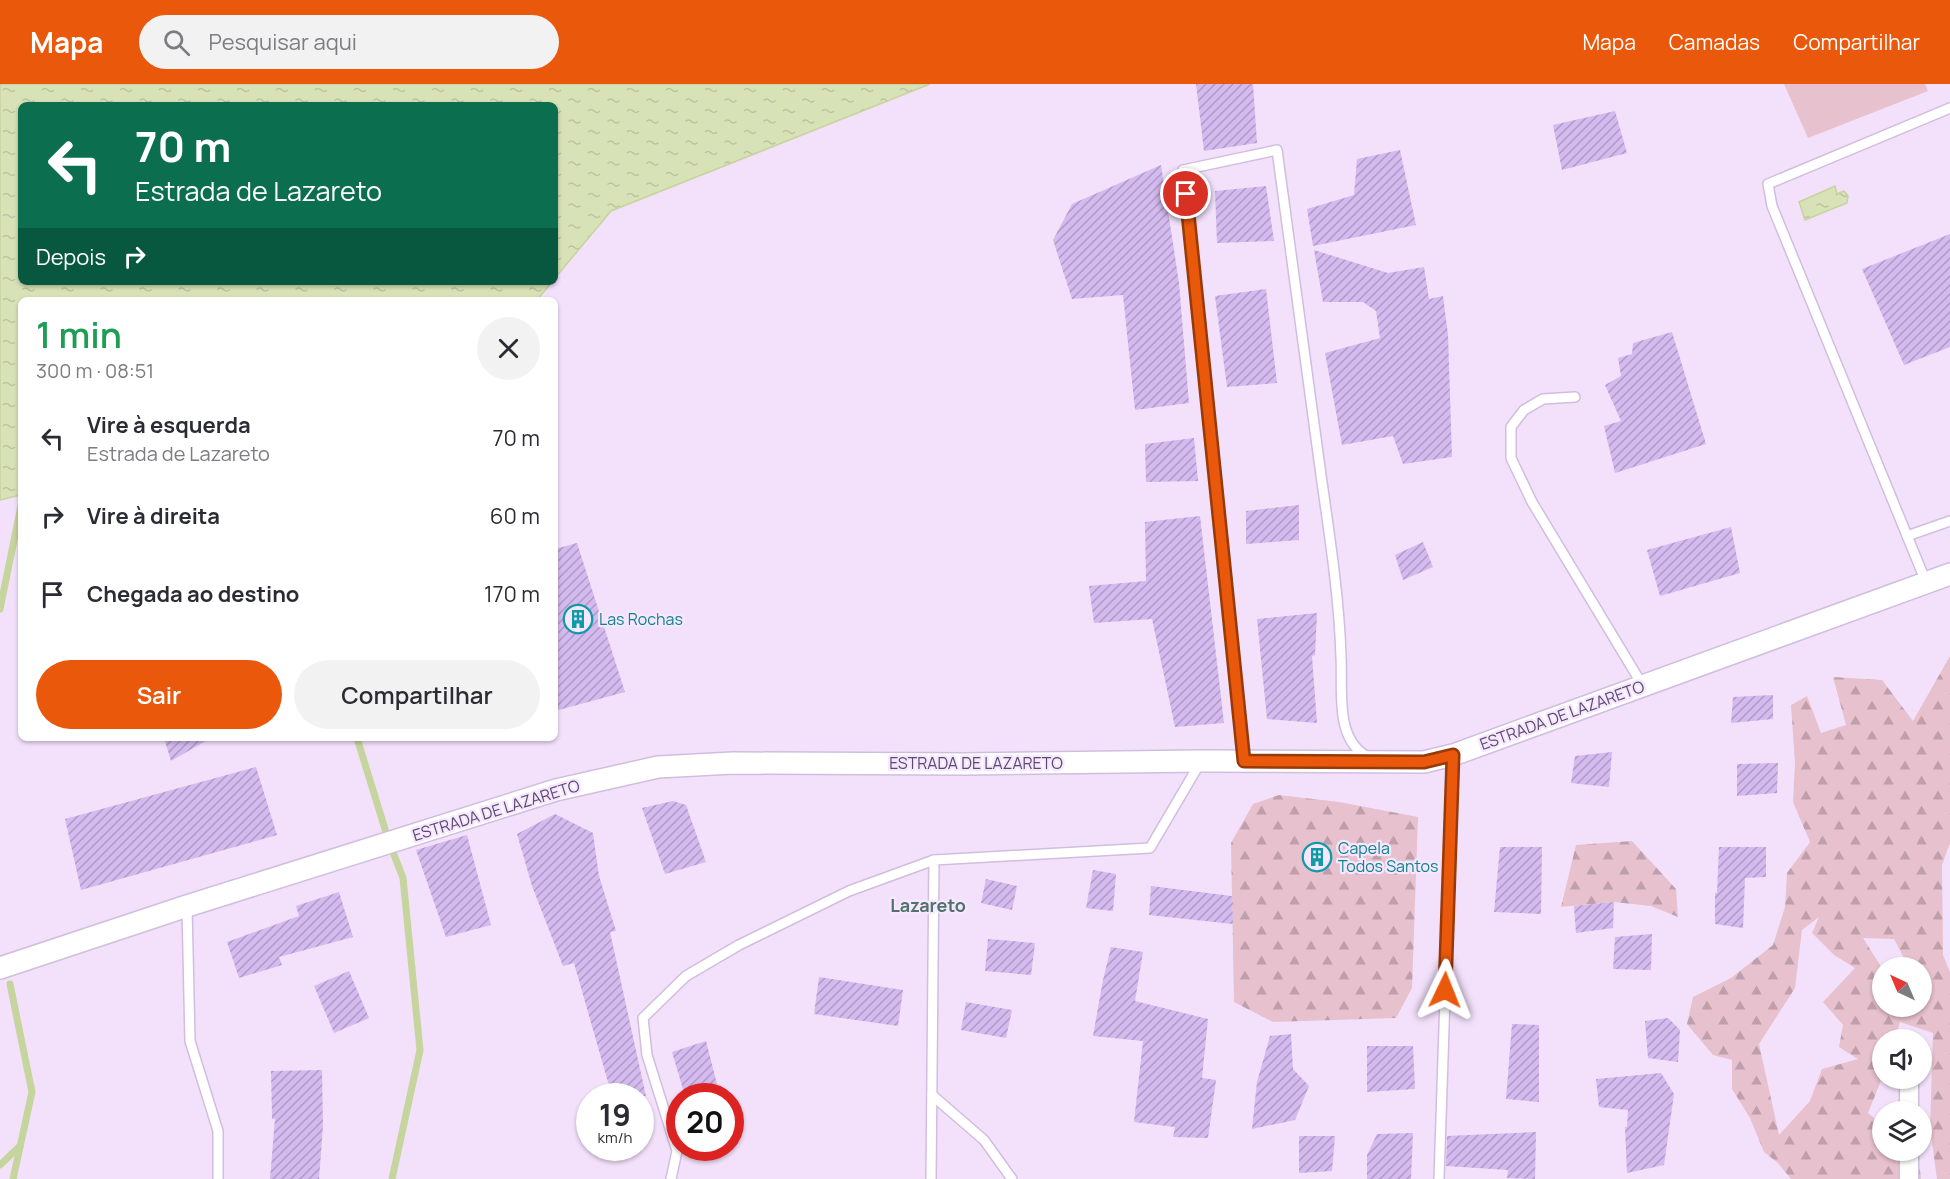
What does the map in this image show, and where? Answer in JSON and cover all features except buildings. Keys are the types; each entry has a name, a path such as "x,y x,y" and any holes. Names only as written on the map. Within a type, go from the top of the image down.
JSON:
{"street":[{"name":"ESTRADA DE LAZARETO","path":"0,968 187,906 556,790 658,767 733,763 1424,762 1453,755 1950,574"},
{"path":"1909,1161 1909,1179"}],"lane":[{"path":"1926,582 1772,206 1768,184 1950,108"},
{"path":"1244,761 1183,170 1277,150 1340,614 1342,698 1346,730 1348,740 1357,750 1379,762"},
{"path":"1575,397 1543,399 1524,410 1511,427 1511,458 1532,502 1643,686"},
{"path":"1907,536 1950,520"},
{"path":"1439,1179 1453,755"},
{"path":"671,1179 677,1151 647,1055 643,1018 686,976 739,945 849,891 934,860 1150,848 1202,761"},
{"path":"931,1179 934,860"},
{"path":"187,906 190,1041 218,1131 218,1179"},
{"path":"932,1095 984,1140 1012,1179"}],"green space":[{"path":"1784,84 1925,84 1928,91 1808,138"},
{"path":"1950,656 1950,843 1942,865 1943,955 1950,972 1950,1179 1937,1179 1932,1143 1932,1029 1921,1029 1900,1022 1898,1029 1872,1029 1872,1089 1878,1089 1868,1113 1872,1116 1872,1161 1914,1161 1920,1170 1921,1179 1791,1179 1778,1163 1764,1152 1750,1118 1732,1089 1732,1060 1713,1055 1687,1024 1693,997 1731,978 1773,945 1785,907 1787,873 1810,842 1793,802 1795,763 1791,705 1807,696 1821,733 1846,725 1833,677 1882,680 1913,721","holes":["1819,917 1812,933 1834,955 1855,968 1823,1002 1843,1025 1839,1047 1858,1059 1822,1069 1810,1101 1779,1135 1759,1044 1795,988 1802,930"]},
{"path":"1279,795 1339,802 1418,817 1412,988 1396,1018 1273,1022 1234,1002 1231,843 1253,804"},
{"path":"1632,841 1676,889 1678,917 1651,906 1614,902 1561,907 1576,845"}],"water":[{"path":"0,84 930,84 611,211 558,274 558,102 18,102 18,285 550,285 540,297 18,297 18,496 0,500"},
{"path":"1835,186 1837,194 1844,191 1848,196 1847,203 1805,220 1799,202"}],"waterway":[{"path":"0,609 18,521"},
{"path":"358,741 389,842 403,878 420,1050 392,1179"},
{"path":"10,984 32,1092 13,1179"},
{"path":"0,1165 20,1146"}],"place":[{"name":"Las Rochas","path":"578,619"},
{"name":"Capela Todos Santos","path":"1317,857"}],"district":[{"name":"Lazareto","path":"928,905"}],"route":[{"path":"1186,194 1244,761 1424,762 1453,755 1445,990"}]}
